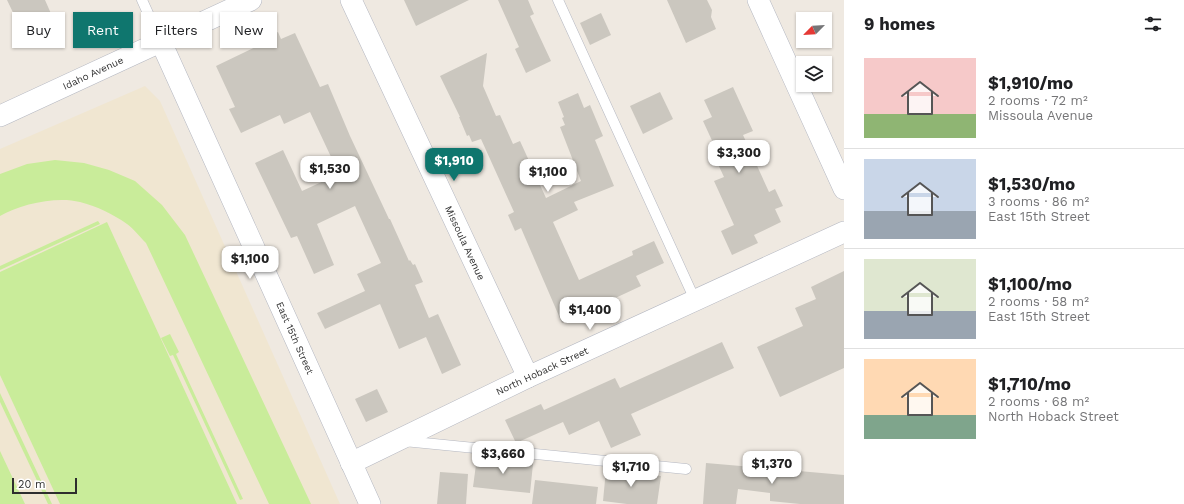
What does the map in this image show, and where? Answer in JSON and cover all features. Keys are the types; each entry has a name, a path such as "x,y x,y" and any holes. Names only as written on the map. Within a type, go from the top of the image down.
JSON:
{"street":[{"name":"Idaho Avenue","path":"212,18 251,0"},
{"name":"Missoula Avenue","path":"351,0 528,377"},
{"path":"758,0 844,189"},
{"name":"Idaho Avenue","path":"0,116 148,48"},
{"name":"East 15th Street","path":"164,48 370,504"},
{"name":"North Hoback Street","path":"351,463 528,377 844,232"}],"lane":[{"path":"142,0 147,12"},
{"path":"558,0 695,300"},
{"path":"396,441 686,469"}],"shaded area":[{"path":"145,86 160,101 340,504 0,504 0,149"}],"green space":[{"path":"55,160 84,163 109,170 135,181 162,205 185,235 311,504 269,504 146,243 132,228 122,220 104,211 71,200 39,202 18,208 0,216 0,174 27,164"},
{"path":"98,221 100,224 0,270 0,266"},
{"path":"107,222 237,504 60,504 0,375 0,272"},
{"path":"170,334 179,352 176,354 243,499 240,500 173,355 170,356 161,338"},
{"path":"0,393 52,504 48,504 0,402"},
{"path":"0,451 25,504 0,504"}],"building":[{"path":"7,0 45,0 50,12 13,12"},
{"path":"404,0 469,0 416,26"},
{"path":"498,0 528,0 534,14 530,16 551,61 526,73 515,49 519,47"},
{"path":"667,0 707,0 712,10 711,17 716,29 686,43"},
{"path":"601,13 611,35 590,45 580,23"},
{"path":"277,32 281,39 295,33 320,87 328,84 350,136 409,261 410,260 413,265 415,264 423,282 415,285 429,318 438,314 461,365 442,374 426,337 399,349 380,304 325,329 317,313 365,291 357,274 381,263 355,206 317,224 334,265 314,274 297,236 291,238 255,163 283,150 302,191 339,174 310,112 284,124 280,115 241,133 229,109 235,107 216,66 254,48 277,48"},
{"path":"487,53 483,86 496,116 500,115 513,144 520,141 546,198 581,181 560,127 565,125 562,118 564,117 558,102 578,93 584,108 590,105 603,136 595,140 614,186 574,202 578,210 553,222 579,280 633,255 632,251 654,241 664,263 636,276 641,286 562,323 521,228 515,231 508,215 514,212 481,139 472,142 469,135 467,136 460,117 440,76"},
{"path":"733,87 753,131 743,135 769,192 775,189 783,206 775,209 781,222 754,235 758,243 732,255 721,231 734,225 714,181 724,177 716,160 720,158 703,121 712,117 704,100"},
{"path":"660,92 673,119 643,134 630,106"},
{"path":"844,271 844,368 780,397 757,347 803,326 795,308 816,299 811,287"},
{"path":"722,342 734,368 631,414 641,435 611,448 599,421 569,435 563,422 516,443 505,420 541,404 544,410 615,378 620,388"},
{"path":"377,389 388,412 366,422 355,399"},
{"path":"477,457 533,464 530,493 473,487"},
{"path":"706,463 844,475 844,504 800,504 770,501 770,493 738,489 736,504 703,504"},
{"path":"606,470 661,476 657,504 627,504 603,501"},
{"path":"440,472 468,474 466,504 437,504"},
{"path":"535,480 598,487 596,504 532,504"}]}
